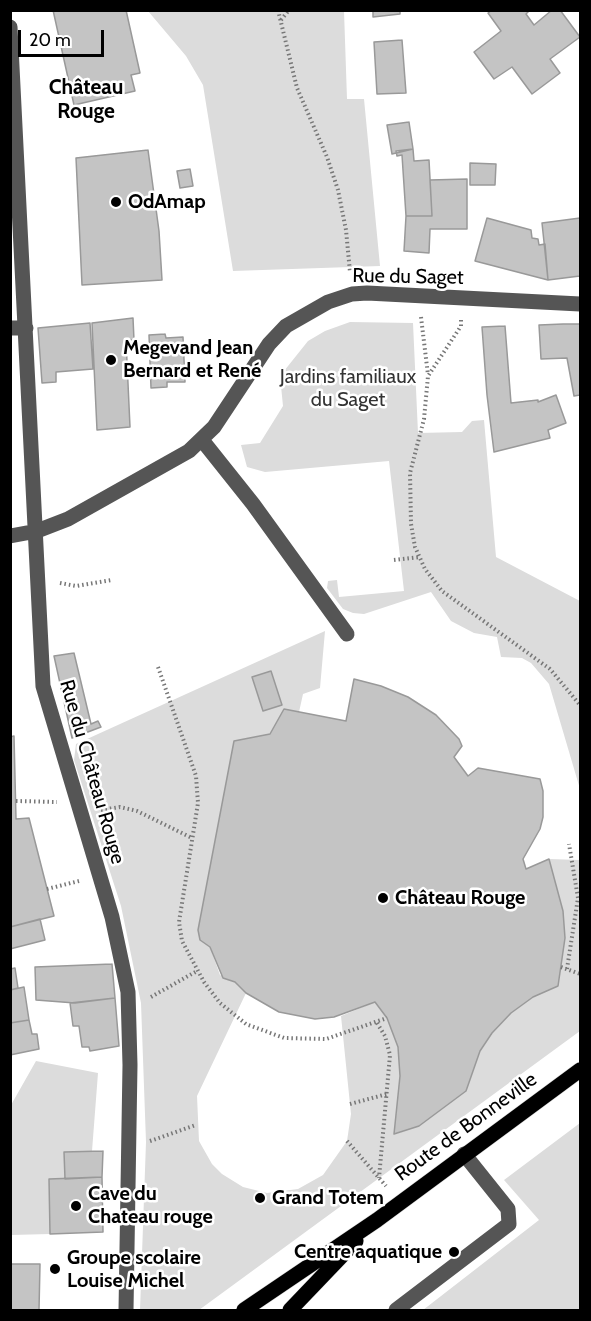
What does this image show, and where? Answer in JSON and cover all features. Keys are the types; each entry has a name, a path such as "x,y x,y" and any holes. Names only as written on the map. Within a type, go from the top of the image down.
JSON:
{"main road":[{"name":"Route de Bonneville","path":"244,1311 377,1220 580,1070"},
{"name":"Route de Bonneville","path":"290,1311 377,1220"}],"street":[{"name":"Rue du Château Rouge","path":"10,27 18,328 37,531 44,686 112,917 124,967 129,1009 126,1311"},
{"name":"Rue du Saget","path":"10,536 37,531 68,519 165,466 202,440 269,344 286,326 316,308 352,294 580,304"},
{"path":"202,440 253,504 347,634"},
{"path":"396,1311 509,1224 508,1209 465,1154"}],"path":[{"path":"278,10 297,88 327,157 338,190 346,230 352,294"},
{"path":"280,21 289,10"},
{"path":"419,296 428,376 424,419 412,462 410,480 411,524 420,558 442,591 550,669 580,705"},
{"path":"428,376 461,326 463,298"},
{"path":"394,561 420,558"},
{"path":"39,579 76,586 112,580"},
{"path":"158,667 195,766 198,803 179,922 182,941 210,992 235,1016 272,1035 312,1040 343,1034 387,1018"},
{"path":"16,801 81,808 129,808 192,838"},
{"path":"567,969 578,898 568,844"},
{"path":"47,889 101,876"},
{"path":"561,967 580,974"},
{"path":"129,1009 197,971"},
{"path":"377,1023 390,1049 379,1178"},
{"path":"350,1104 387,1094"},
{"path":"129,1148 196,1125"},
{"path":"347,1141 373,1171"}],"green space":[{"path":"148,11 344,11 347,99 364,99 380,266 233,271 203,85 186,56"},
{"name":"Jardins familiaux du Saget","path":"350,322 413,323 418,433 462,432 472,421 484,420 496,557 580,601 580,789 549,684 531,663 522,658 501,657 497,637 474,633 451,621 431,592 364,614 343,609 327,588 328,581 337,580 339,597 404,591 389,461 265,472 247,467 241,445 260,443 283,406 280,376 308,341 325,331"},
{"path":"325,631 320,688 303,694 299,712 284,709 270,734 234,741 198,930 200,940 210,947 220,975 235,982 246,993 197,1096 199,1141 212,1164 222,1174 243,1187 267,1193 298,1189 323,1175 347,1141 351,1114 341,1016 375,1002 387,1018 398,1047 400,1076 395,1134 419,1126 466,1091 480,1051 492,1033 511,1013 533,997 558,986 565,938 563,911 549,859 580,860 580,1031 199,1310 140,1310 146,1142 141,1003 121,906 74,760 76,744"},
{"path":"36,1061 98,1073 92,1151 65,1152 65,1179 49,1179 50,1234 11,1235 11,1105"},
{"path":"580,1123 580,1310 423,1310 539,1220 504,1180"}],"building":[{"path":"53,10 126,10 140,73 131,75 135,91 74,105"},
{"path":"373,10 400,10 400,14 373,17"},
{"path":"492,10 530,10 526,14 534,25 552,10 560,10 580,37 550,59 560,73 532,94 512,67 494,79 474,52 501,31 488,13"},
{"path":"402,40 406,93 377,94 374,42"},
{"path":"409,122 413,149 392,154 387,125"},
{"path":"413,149 414,161 429,160 432,216 406,216 402,155 397,156 396,151"},
{"name":"OdAmap","path":"148,150 159,231 162,280 82,285 76,158"},
{"path":"470,163 496,164 495,185 470,185"},
{"path":"190,169 193,186 180,188 177,171"},
{"path":"467,179 467,229 430,229 429,253 404,251 406,216 432,216 430,180"},
{"path":"487,218 531,230 532,238 538,239 539,245 545,244 548,280 475,261"},
{"path":"580,218 580,276 548,280 542,223"},
{"name":"Megevand Jean Bernard et René","path":"133,318 134,340 126,340 130,427 97,430 92,323"},
{"path":"90,323 93,369 56,372 56,382 42,383 38,328"},
{"path":"580,324 580,395 574,396 567,358 541,359 539,325"},
{"path":"505,326 511,403 538,400 538,402 556,395 566,423 548,430 550,438 494,452 482,327"},
{"path":"165,334 166,338 183,337 185,382 167,382 167,387 151,388 149,335"},
{"path":"74,653 91,724 98,721 101,727 72,738 54,656"},
{"path":"271,671 282,705 263,711 252,677"},
{"name":"Château Rouge","path":"354,679 381,686 408,697 436,715 459,739 462,746 454,757 468,776 478,768 540,779 543,791 543,817 540,829 523,859 526,869 549,859 563,911 565,938 558,986 533,997 511,1013 492,1033 480,1051 466,1091 419,1126 394,1134 400,1076 398,1047 387,1018 375,1002 334,1017 315,1019 279,1012 246,993 235,982 223,978 210,947 200,940 198,930 234,741 270,734 284,709 346,721"},
{"path":"14,736 16,819 29,818 54,916 10,927 10,737"},
{"path":"40,919 45,940 10,949 10,927"},
{"path":"112,964 115,998 75,1003 36,1000 35,967"},
{"path":"15,968 18,988 10,990 10,969"},
{"path":"24,987 29,1020 10,1023 10,990"},
{"path":"115,998 119,1046 90,1051 89,1047 82,1047 79,1026 73,1026 70,1003"},
{"path":"29,1020 32,1034 37,1034 39,1049 10,1055 10,1023"},
{"path":"103,1151 102,1177 65,1179 64,1152"},
{"name":"Cave du Chateau rouge","path":"102,1177 103,1232 50,1234 49,1179"},
{"path":"10,1264 40,1264 39,1310 10,1310"}],"place":[{"name":"OdAmap","path":"116,202"},
{"name":"Megevand Jean Bernard et René","path":"111,360"},
{"name":"Château Rouge","path":"383,898"},
{"name":"Grand Totem","path":"260,1198"},
{"name":"Cave du Chateau rouge","path":"76,1206"},
{"name":"Centre aquatique","path":"454,1252"},
{"name":"Groupe scolaire Louise Michel","path":"55,1269"}],"district":[{"name":"Château Rouge","path":"86,100"}]}
